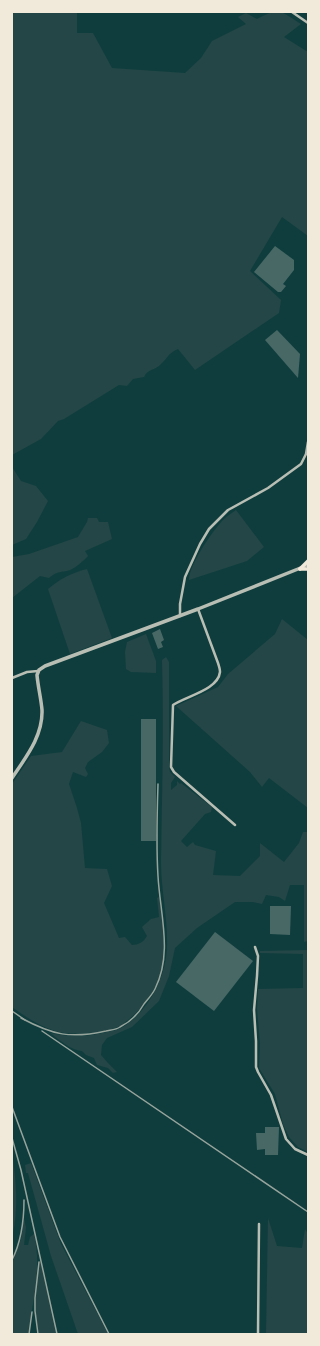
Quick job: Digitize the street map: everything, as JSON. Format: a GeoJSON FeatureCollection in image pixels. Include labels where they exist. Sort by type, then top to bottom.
{"type":"FeatureCollection","features":[{"type":"Feature","properties":{"kind":"main road"},"geometry":{"type":"LineString","coordinates":[[300,569],[308,561]]}},
{"type":"Feature","properties":{"kind":"main road"},"geometry":{"type":"LineString","coordinates":[[300,569],[308,569]]}},
{"type":"Feature","properties":{"kind":"street"},"geometry":{"type":"LineString","coordinates":[[292,12],[308,23]]}},
{"type":"Feature","properties":{"kind":"street"},"geometry":{"type":"LineString","coordinates":[[180,616],[180,604],[185,576],[209,529],[228,510],[268,488],[301,464],[306,454],[308,442]]}},
{"type":"Feature","properties":{"kind":"street"},"geometry":{"type":"LineString","coordinates":[[12,678],[27,672],[38,671],[45,666],[180,616],[308,565]]}},
{"type":"Feature","properties":{"kind":"street"},"geometry":{"type":"LineString","coordinates":[[198,609],[220,672],[217,680],[212,686],[173,705],[171,767],[174,772],[235,825]]}},
{"type":"Feature","properties":{"kind":"street"},"geometry":{"type":"LineString","coordinates":[[12,778],[30,750],[39,732],[42,711],[37,675],[38,671]]}},
{"type":"Feature","properties":{"kind":"street"},"geometry":{"type":"LineString","coordinates":[[255,947],[258,956],[254,1010],[256,1067],[272,1095],[286,1139],[295,1149],[308,1155]]}},
{"type":"Feature","properties":{"kind":"street"},"geometry":{"type":"LineString","coordinates":[[258,1334],[259,1224]]}},
{"type":"Feature","properties":{"kind":"shaded area"},"geometry":{"type":"Polygon","coordinates":[[[12,12],[77,12],[77,33],[93,33],[112,68],[185,73],[201,58],[212,41],[246,24],[238,17],[246,13],[257,19],[271,13],[280,12],[301,24],[284,37],[308,52],[308,236],[282,217],[250,271],[281,300],[279,313],[195,370],[178,349],[174,351],[159,366],[147,372],[144,377],[133,379],[127,386],[119,385],[64,419],[58,421],[41,439],[12,455],[12,12]]]}},
{"type":"Feature","properties":{"kind":"shaded area"},"geometry":{"type":"Polygon","coordinates":[[[12,467],[21,481],[36,486],[48,501],[26,539],[12,545],[12,467]]]}},
{"type":"Feature","properties":{"kind":"shaded area"},"geometry":{"type":"Polygon","coordinates":[[[236,510],[264,547],[247,561],[189,580],[197,557],[208,539],[224,519],[236,510]]]}},
{"type":"Feature","properties":{"kind":"shaded area"},"geometry":{"type":"Polygon","coordinates":[[[88,518],[97,518],[99,522],[108,522],[112,539],[85,551],[88,556],[73,569],[57,573],[49,578],[40,576],[12,598],[12,557],[29,554],[78,537],[88,518]]]}},
{"type":"Feature","properties":{"kind":"shaded area"},"geometry":{"type":"Polygon","coordinates":[[[87,569],[112,638],[70,654],[48,589],[66,577],[87,569]]]}},
{"type":"Feature","properties":{"kind":"shaded area"},"geometry":{"type":"Polygon","coordinates":[[[282,619],[308,640],[308,808],[269,778],[262,787],[250,772],[176,706],[218,687],[228,674],[275,634],[282,619]]]}},
{"type":"Feature","properties":{"kind":"shaded area"},"geometry":{"type":"Polygon","coordinates":[[[146,634],[156,661],[156,673],[131,672],[126,669],[125,652],[127,642],[146,634]]]}},
{"type":"Feature","properties":{"kind":"shaded area"},"geometry":{"type":"Polygon","coordinates":[[[166,657],[169,662],[169,767],[170,772],[175,777],[171,783],[171,790],[177,785],[177,781],[212,807],[211,812],[205,814],[181,841],[187,847],[193,842],[195,845],[216,851],[213,875],[240,876],[260,856],[260,843],[284,862],[299,843],[303,832],[308,832],[308,941],[304,942],[304,885],[290,885],[285,901],[279,897],[266,895],[262,904],[253,902],[235,902],[197,928],[175,948],[169,976],[159,1001],[132,1027],[107,1038],[102,1045],[101,1055],[117,1072],[113,1073],[108,1068],[97,1065],[94,1058],[86,1055],[82,1051],[69,1047],[50,1033],[86,1036],[121,1028],[140,1013],[148,1003],[159,982],[163,970],[166,958],[167,936],[161,862],[163,736],[162,660],[166,657]]]}},
{"type":"Feature","properties":{"kind":"shaded area"},"geometry":{"type":"Polygon","coordinates":[[[81,721],[107,730],[109,743],[102,752],[88,762],[85,768],[88,774],[86,777],[73,772],[69,784],[81,823],[85,868],[107,869],[112,886],[104,903],[119,938],[125,937],[132,945],[141,943],[147,936],[142,927],[151,919],[159,917],[157,898],[159,897],[163,923],[164,949],[162,967],[154,990],[134,1015],[121,1026],[95,1032],[62,1033],[44,1027],[12,1007],[12,784],[31,756],[62,752],[81,721]]]}},
{"type":"Feature","properties":{"kind":"shaded area"},"geometry":{"type":"Polygon","coordinates":[[[308,950],[308,1152],[298,1147],[289,1137],[283,1124],[275,1094],[259,1068],[260,1043],[257,1009],[258,989],[303,988],[303,954],[260,953],[260,951],[308,950]]]}},
{"type":"Feature","properties":{"kind":"shaded area"},"geometry":{"type":"Polygon","coordinates":[[[12,1152],[16,1184],[16,1216],[12,1237],[12,1152]]]}},
{"type":"Feature","properties":{"kind":"shaded area"},"geometry":{"type":"Polygon","coordinates":[[[31,1163],[61,1244],[108,1334],[78,1334],[51,1256],[28,1173],[26,1173],[25,1165],[31,1163]]]}},
{"type":"Feature","properties":{"kind":"shaded area"},"geometry":{"type":"Polygon","coordinates":[[[24,1218],[26,1228],[24,1245],[28,1245],[30,1237],[34,1234],[37,1259],[36,1284],[28,1334],[12,1334],[12,1263],[21,1239],[24,1218]]]}},
{"type":"Feature","properties":{"kind":"shaded area"},"geometry":{"type":"Polygon","coordinates":[[[268,1218],[277,1246],[302,1248],[305,1229],[308,1234],[308,1334],[266,1334],[268,1218]]]}},
{"type":"Feature","properties":{"kind":"shaded area"},"geometry":{"type":"Polygon","coordinates":[[[40,1260],[56,1334],[39,1334],[36,1316],[36,1296],[40,1260]]]}},
{"type":"Feature","properties":{"kind":"building"},"geometry":{"type":"Polygon","coordinates":[[[275,246],[294,260],[294,270],[283,284],[286,286],[281,292],[278,292],[254,272],[275,246]]]}},
{"type":"Feature","properties":{"kind":"building"},"geometry":{"type":"Polygon","coordinates":[[[277,330],[300,354],[298,378],[265,340],[277,330]]]}},
{"type":"Feature","properties":{"kind":"building"},"geometry":{"type":"Polygon","coordinates":[[[160,629],[164,640],[161,642],[163,647],[158,649],[152,633],[160,629]]]}},
{"type":"Feature","properties":{"kind":"building"},"geometry":{"type":"Polygon","coordinates":[[[141,719],[156,719],[156,841],[141,841],[141,719]]]}},
{"type":"Feature","properties":{"kind":"building"},"geometry":{"type":"Polygon","coordinates":[[[270,906],[291,906],[290,935],[270,934],[270,906]]]}},
{"type":"Feature","properties":{"kind":"building"},"geometry":{"type":"Polygon","coordinates":[[[215,932],[253,961],[214,1011],[176,982],[215,932]]]}},
{"type":"Feature","properties":{"kind":"building"},"geometry":{"type":"Polygon","coordinates":[[[265,1127],[279,1127],[278,1155],[265,1155],[265,1149],[257,1150],[256,1133],[265,1133],[265,1127]]]}},
{"type":"Feature","properties":{"kind":"railway"},"geometry":{"type":"LineString","coordinates":[[21,1018],[52,1032],[62,1034],[82,1035],[113,1030],[124,1025],[134,1017],[154,991],[163,962],[164,947],[157,864],[158,784]]}},
{"type":"Feature","properties":{"kind":"railway"},"geometry":{"type":"LineString","coordinates":[[12,1011],[25,1020]]}},
{"type":"Feature","properties":{"kind":"railway"},"geometry":{"type":"LineString","coordinates":[[42,1031],[308,1212]]}},
{"type":"Feature","properties":{"kind":"railway"},"geometry":{"type":"LineString","coordinates":[[12,1107],[60,1237],[109,1334]]}},
{"type":"Feature","properties":{"kind":"railway"},"geometry":{"type":"LineString","coordinates":[[12,1138],[21,1170],[57,1334]]}},
{"type":"Feature","properties":{"kind":"railway"},"geometry":{"type":"LineString","coordinates":[[12,1260],[18,1246],[24,1200]]}},
{"type":"Feature","properties":{"kind":"railway"},"geometry":{"type":"LineString","coordinates":[[38,1334],[35,1298],[39,1262]]}},
{"type":"Feature","properties":{"kind":"railway"},"geometry":{"type":"LineString","coordinates":[[29,1334],[32,1312]]}}]}
